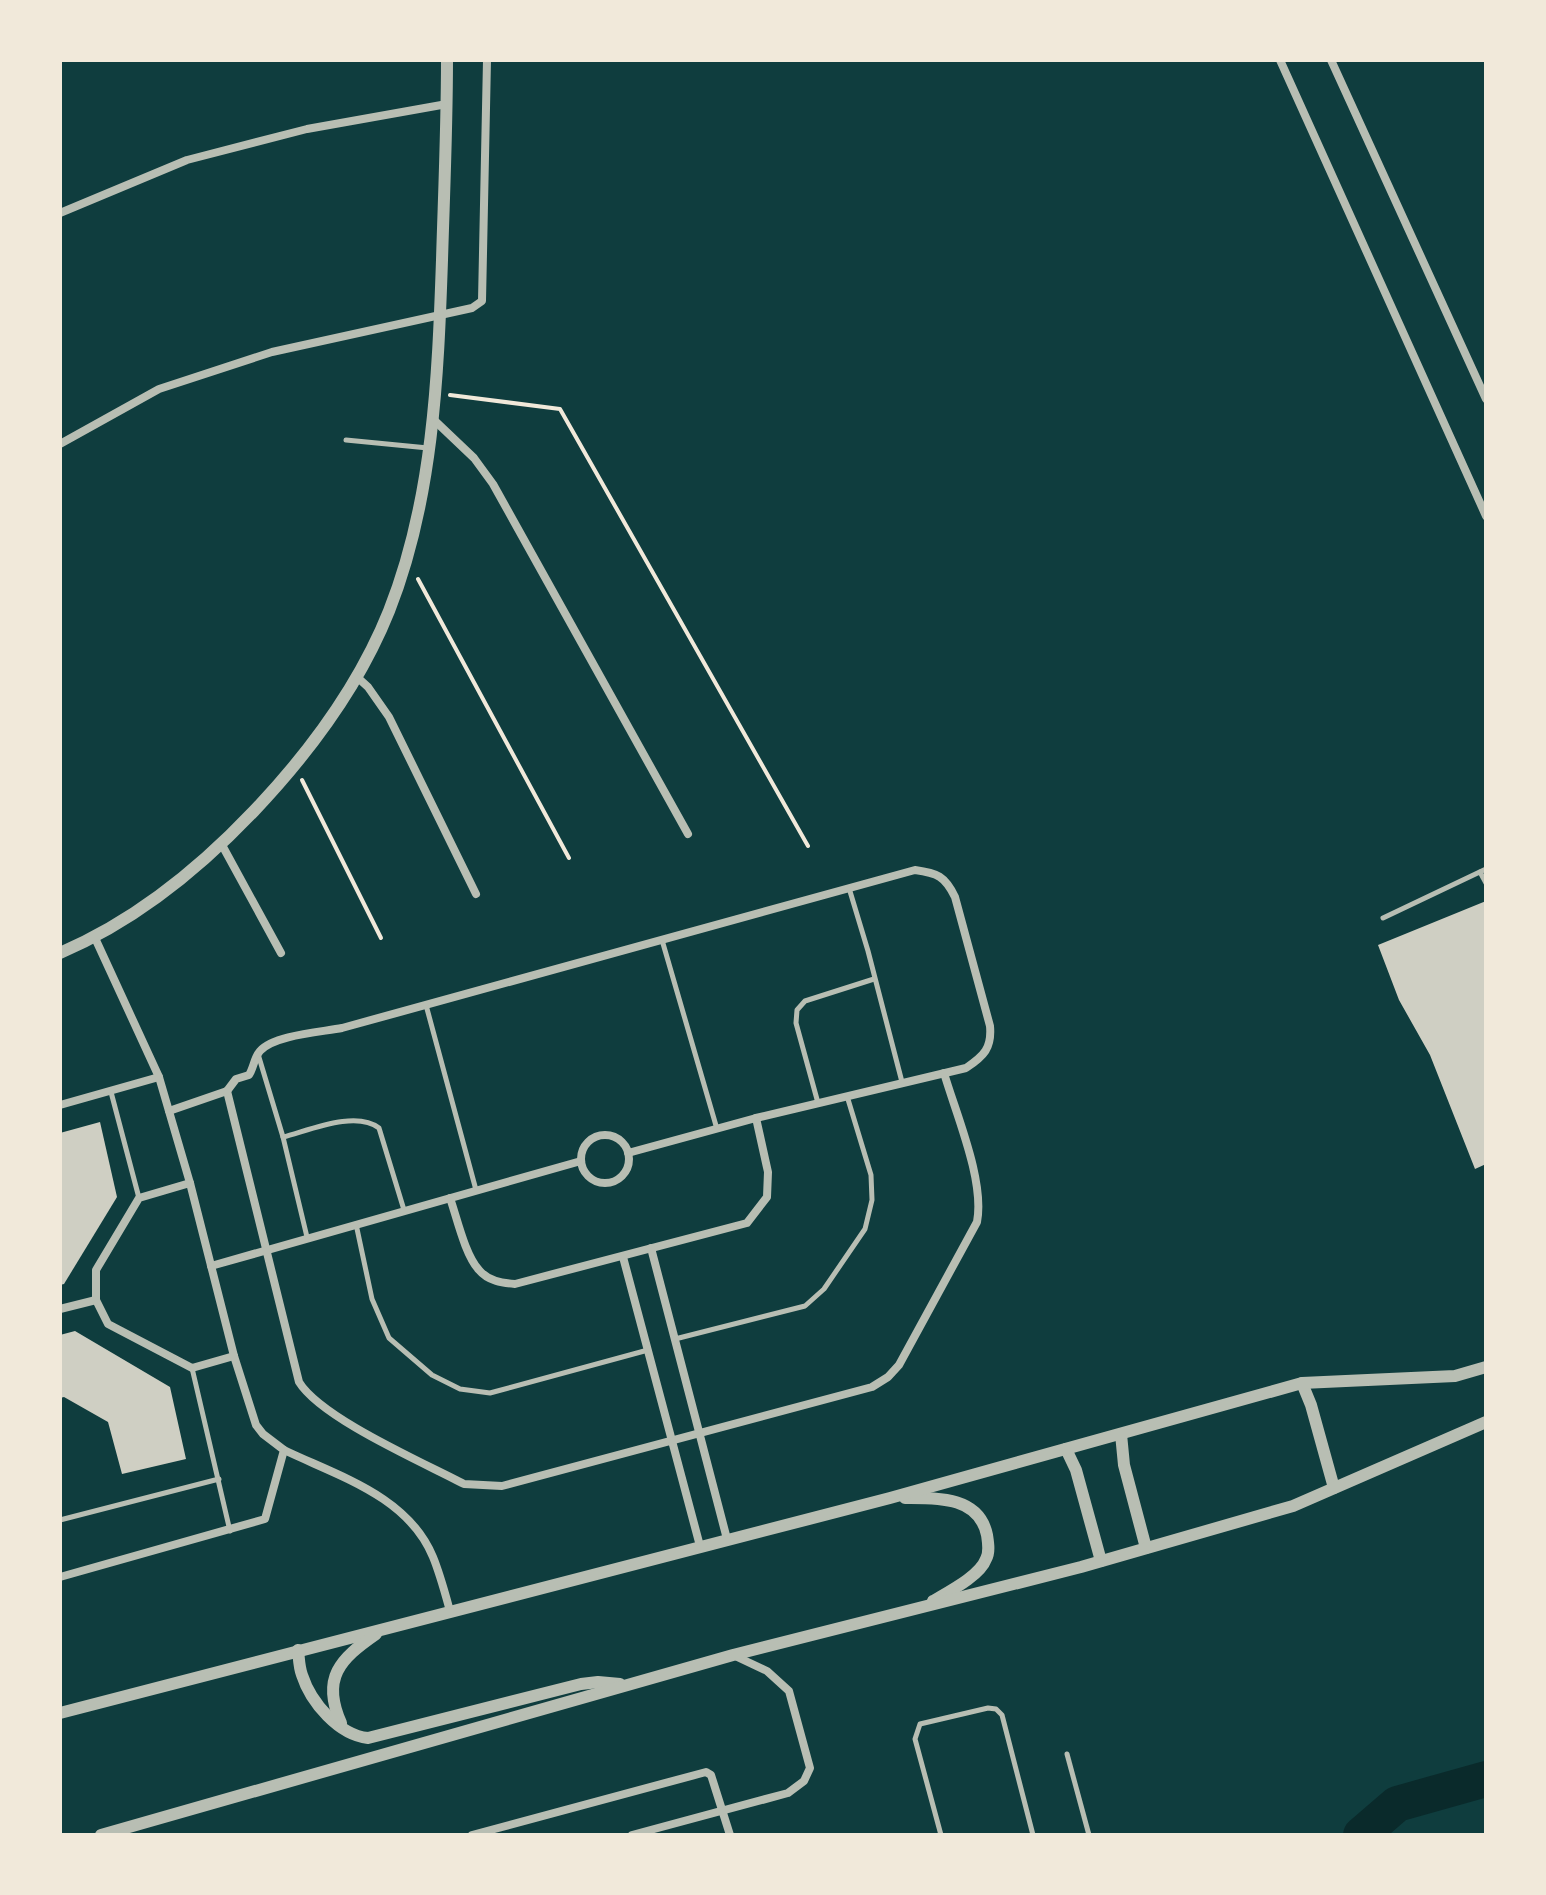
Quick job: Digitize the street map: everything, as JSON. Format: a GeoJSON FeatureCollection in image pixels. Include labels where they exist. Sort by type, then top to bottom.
{"type":"FeatureCollection","features":[{"type":"Feature","properties":{"kind":"street"},"geometry":{"type":"LineString","coordinates":[[60,953],[95,938],[178,881],[222,845],[295,767],[357,677],[389,613],[420,508],[433,419],[440,314],[447,60]]}},
{"type":"Feature","properties":{"kind":"street"},"geometry":{"type":"LineString","coordinates":[[60,444],[159,389],[272,352],[472,308],[482,301],[487,60]]}},
{"type":"Feature","properties":{"kind":"street"},"geometry":{"type":"LineString","coordinates":[[1280,60],[1486,516]]}},
{"type":"Feature","properties":{"kind":"street"},"geometry":{"type":"LineString","coordinates":[[1331,60],[1486,399]]}},
{"type":"Feature","properties":{"kind":"street"},"geometry":{"type":"LineString","coordinates":[[60,213],[187,160],[307,129],[447,104]]}},
{"type":"Feature","properties":{"kind":"street"},"geometry":{"type":"LineString","coordinates":[[433,419],[474,458],[493,484],[688,834]]}},
{"type":"Feature","properties":{"kind":"street"},"geometry":{"type":"LineString","coordinates":[[357,677],[389,717],[476,894]]}},
{"type":"Feature","properties":{"kind":"street"},"geometry":{"type":"LineString","coordinates":[[222,845],[281,953]]}},
{"type":"Feature","properties":{"kind":"street"},"geometry":{"type":"LineString","coordinates":[[169,1111],[227,1091],[236,1079],[249,1075],[258,1053],[267,1045],[284,1039],[342,1028],[915,870],[936,873],[947,880],[955,897],[990,1026],[992,1042],[984,1056],[966,1068],[756,1118],[628,1153]]}},
{"type":"Feature","properties":{"kind":"street"},"geometry":{"type":"LineString","coordinates":[[95,938],[159,1077],[190,1183],[234,1356],[256,1425],[284,1450],[381,1497],[406,1515],[432,1555],[450,1611]]}},
{"type":"Feature","properties":{"kind":"street"},"geometry":{"type":"LineString","coordinates":[[227,1091],[299,1382],[306,1393],[337,1416],[464,1484],[502,1486],[872,1387],[888,1377],[899,1365],[977,1222],[980,1207],[977,1186],[944,1073]]}},
{"type":"Feature","properties":{"kind":"street"},"geometry":{"type":"LineString","coordinates":[[60,1105],[159,1077]]}},
{"type":"Feature","properties":{"kind":"street"},"geometry":{"type":"LineString","coordinates":[[450,1198],[465,1244],[479,1270],[497,1282],[515,1284],[623,1257],[747,1223],[767,1197],[768,1172],[756,1118]]}},
{"type":"Feature","properties":{"kind":"street"},"geometry":{"type":"LineString","coordinates":[[601,1136],[618,1140],[628,1153],[628,1165],[623,1175],[609,1183],[597,1182],[588,1176],[581,1161],[586,1145],[601,1136]]}},
{"type":"Feature","properties":{"kind":"street"},"geometry":{"type":"LineString","coordinates":[[211,1266],[581,1161]]}},
{"type":"Feature","properties":{"kind":"street"},"geometry":{"type":"LineString","coordinates":[[190,1183],[139,1198],[96,1270],[96,1300],[108,1324],[192,1368],[234,1356]]}},
{"type":"Feature","properties":{"kind":"street"},"geometry":{"type":"LineString","coordinates":[[651,1248],[697,1434],[727,1539]]}},
{"type":"Feature","properties":{"kind":"street"},"geometry":{"type":"LineString","coordinates":[[623,1257],[700,1546]]}},
{"type":"Feature","properties":{"kind":"street"},"geometry":{"type":"LineString","coordinates":[[60,1309],[96,1300]]}},
{"type":"Feature","properties":{"kind":"street"},"geometry":{"type":"LineString","coordinates":[[60,1713],[890,1498],[1302,1383],[1455,1376],[1486,1367]]}},
{"type":"Feature","properties":{"kind":"street"},"geometry":{"type":"LineString","coordinates":[[1302,1383],[1334,1488]]}},
{"type":"Feature","properties":{"kind":"street"},"geometry":{"type":"LineString","coordinates":[[101,1835],[733,1655],[1101,1561],[1293,1506],[1486,1422]]}},
{"type":"Feature","properties":{"kind":"street"},"geometry":{"type":"LineString","coordinates":[[1121,1434],[1124,1465],[1146,1548]]}},
{"type":"Feature","properties":{"kind":"street"},"geometry":{"type":"LineString","coordinates":[[1066,1449],[1076,1470],[1101,1561]]}},
{"type":"Feature","properties":{"kind":"street"},"geometry":{"type":"LineString","coordinates":[[60,1577],[265,1519],[284,1450]]}},
{"type":"Feature","properties":{"kind":"street"},"geometry":{"type":"LineString","coordinates":[[890,1498],[933,1498],[970,1506],[986,1529],[989,1544],[986,1561],[966,1581],[922,1608]]}},
{"type":"Feature","properties":{"kind":"street"},"geometry":{"type":"LineString","coordinates":[[342,1726],[332,1697],[339,1665],[350,1652],[385,1628]]}},
{"type":"Feature","properties":{"kind":"street"},"geometry":{"type":"LineString","coordinates":[[298,1650],[302,1675],[323,1712],[355,1737],[368,1738],[581,1684],[627,1685]]}},
{"type":"Feature","properties":{"kind":"street"},"geometry":{"type":"LineString","coordinates":[[632,1835],[788,1793],[804,1781],[810,1768],[789,1691],[767,1671],[733,1655]]}},
{"type":"Feature","properties":{"kind":"street"},"geometry":{"type":"LineString","coordinates":[[472,1835],[706,1772],[711,1775],[730,1835]]}},
{"type":"Feature","properties":{"kind":"lane"},"geometry":{"type":"LineString","coordinates":[[346,440],[429,448]]}},
{"type":"Feature","properties":{"kind":"lane"},"geometry":{"type":"LineString","coordinates":[[1383,918],[1483,870],[1486,883]]}},
{"type":"Feature","properties":{"kind":"lane"},"geometry":{"type":"LineString","coordinates":[[849,888],[902,1083]]}},
{"type":"Feature","properties":{"kind":"lane"},"geometry":{"type":"LineString","coordinates":[[662,940],[717,1129]]}},
{"type":"Feature","properties":{"kind":"lane"},"geometry":{"type":"LineString","coordinates":[[818,1103],[796,1023],[797,1010],[805,1001],[874,979]]}},
{"type":"Feature","properties":{"kind":"lane"},"geometry":{"type":"LineString","coordinates":[[426,1005],[476,1190]]}},
{"type":"Feature","properties":{"kind":"lane"},"geometry":{"type":"LineString","coordinates":[[258,1053],[283,1137],[307,1237]]}},
{"type":"Feature","properties":{"kind":"lane"},"geometry":{"type":"LineString","coordinates":[[111,1092],[139,1198]]}},
{"type":"Feature","properties":{"kind":"lane"},"geometry":{"type":"LineString","coordinates":[[675,1339],[805,1306],[824,1289],[865,1229],[872,1200],[871,1175],[847,1096]]}},
{"type":"Feature","properties":{"kind":"lane"},"geometry":{"type":"LineString","coordinates":[[283,1137],[356,1119],[372,1122],[379,1128],[404,1210]]}},
{"type":"Feature","properties":{"kind":"lane"},"geometry":{"type":"LineString","coordinates":[[356,1224],[372,1299],[389,1338],[432,1375],[460,1389],[490,1393],[649,1350]]}},
{"type":"Feature","properties":{"kind":"lane"},"geometry":{"type":"LineString","coordinates":[[192,1368],[230,1531]]}},
{"type":"Feature","properties":{"kind":"lane"},"geometry":{"type":"LineString","coordinates":[[60,1520],[219,1479]]}},
{"type":"Feature","properties":{"kind":"lane"},"geometry":{"type":"LineString","coordinates":[[941,1835],[915,1739],[917,1730],[920,1724],[988,1708],[996,1709],[1002,1715],[1033,1835]]}},
{"type":"Feature","properties":{"kind":"lane"},"geometry":{"type":"LineString","coordinates":[[1067,1754],[1089,1835]]}},
{"type":"Feature","properties":{"kind":"path"},"geometry":{"type":"LineString","coordinates":[[435,394],[560,409],[808,846]]}},
{"type":"Feature","properties":{"kind":"path"},"geometry":{"type":"LineString","coordinates":[[403,571],[417,578],[569,858]]}},
{"type":"Feature","properties":{"kind":"path"},"geometry":{"type":"LineString","coordinates":[[295,767],[381,938]]}},
{"type":"Feature","properties":{"kind":"building"},"geometry":{"type":"Polygon","coordinates":[[[1486,901],[1486,1164],[1475,1169],[1430,1055],[1399,1000],[1378,945],[1486,901]]]}},
{"type":"Feature","properties":{"kind":"building"},"geometry":{"type":"Polygon","coordinates":[[[100,1122],[117,1197],[64,1284],[60,1285],[60,1133],[100,1122]]]}},
{"type":"Feature","properties":{"kind":"building"},"geometry":{"type":"Polygon","coordinates":[[[75,1331],[170,1387],[186,1459],[122,1474],[108,1422],[64,1397],[60,1398],[60,1335],[75,1331]]]}},
{"type":"Feature","properties":{"kind":"waterway"},"geometry":{"type":"LineString","coordinates":[[1361,1835],[1397,1804],[1486,1779]]}}]}
